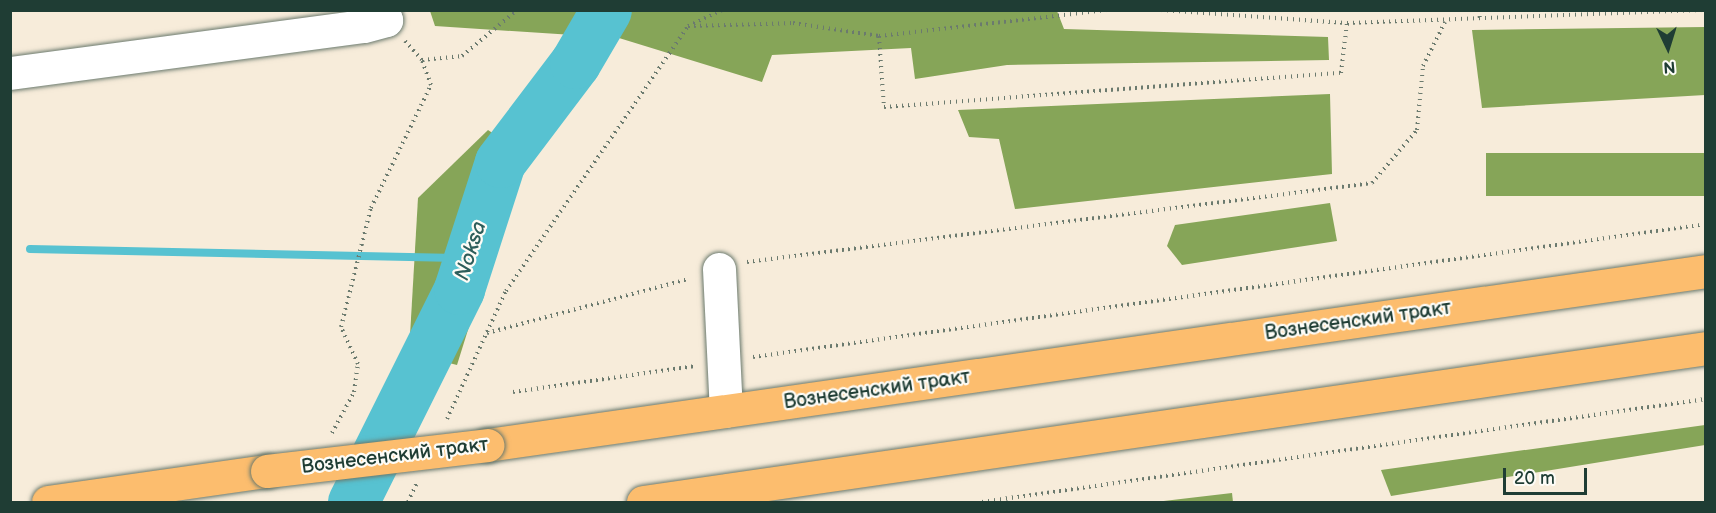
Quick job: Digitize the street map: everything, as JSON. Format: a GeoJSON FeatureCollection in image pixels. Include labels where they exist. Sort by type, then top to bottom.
{"type":"FeatureCollection","features":[{"type":"Feature","properties":{"kind":"main road","name":"Вознесенский тракт"},"geometry":{"type":"LineString","coordinates":[[48,502],[267,471],[487,445],[1706,271]]}},
{"type":"Feature","properties":{"kind":"main road"},"geometry":{"type":"LineString","coordinates":[[643,502],[1706,348]]}},
{"type":"Feature","properties":{"kind":"lane"},"geometry":{"type":"LineString","coordinates":[[10,73],[384,15]]}},
{"type":"Feature","properties":{"kind":"lane"},"geometry":{"type":"LineString","coordinates":[[719,269],[726,411]]}},
{"type":"Feature","properties":{"kind":"path"},"geometry":{"type":"LineString","coordinates":[[422,60],[462,56],[517,10]]}},
{"type":"Feature","properties":{"kind":"path"},"geometry":{"type":"LineString","coordinates":[[442,428],[506,291],[688,26],[723,10]]}},
{"type":"Feature","properties":{"kind":"path"},"geometry":{"type":"LineString","coordinates":[[688,26],[793,22],[879,36],[1107,10]]}},
{"type":"Feature","properties":{"kind":"path"},"geometry":{"type":"LineString","coordinates":[[1161,10],[1347,23],[1445,22],[1703,10]]}},
{"type":"Feature","properties":{"kind":"path"},"geometry":{"type":"LineString","coordinates":[[1479,10],[1480,19]]}},
{"type":"Feature","properties":{"kind":"path"},"geometry":{"type":"LineString","coordinates":[[327,442],[354,392],[358,364],[341,327],[371,208],[431,86],[422,60],[384,15]]}},
{"type":"Feature","properties":{"kind":"path"},"geometry":{"type":"LineString","coordinates":[[487,333],[719,269],[1229,197],[1372,183],[1417,130],[1423,66],[1445,22]]}},
{"type":"Feature","properties":{"kind":"path"},"geometry":{"type":"LineString","coordinates":[[879,36],[884,107],[1341,73],[1347,23]]}},
{"type":"Feature","properties":{"kind":"path"},"geometry":{"type":"LineString","coordinates":[[513,392],[1706,225]]}},
{"type":"Feature","properties":{"kind":"path"},"geometry":{"type":"LineString","coordinates":[[982,502],[1706,399]]}},
{"type":"Feature","properties":{"kind":"path"},"geometry":{"type":"LineString","coordinates":[[408,502],[423,471]]}},
{"type":"Feature","properties":{"kind":"green space"},"geometry":{"type":"Polygon","coordinates":[[[430,11],[1057,11],[1064,29],[1328,37],[1329,60],[1007,65],[915,79],[911,48],[772,55],[762,82],[619,38],[435,26],[430,11]]]}},
{"type":"Feature","properties":{"kind":"green space"},"geometry":{"type":"Polygon","coordinates":[[[1705,27],[1705,95],[1482,108],[1472,30],[1705,27]]]}},
{"type":"Feature","properties":{"kind":"green space"},"geometry":{"type":"Polygon","coordinates":[[[1330,94],[1332,174],[1015,209],[999,139],[969,137],[958,110],[1330,94]]]}},
{"type":"Feature","properties":{"kind":"green space"},"geometry":{"type":"Polygon","coordinates":[[[488,130],[517,149],[503,218],[457,365],[409,353],[418,198],[488,130]]]}},
{"type":"Feature","properties":{"kind":"green space"},"geometry":{"type":"Polygon","coordinates":[[[1486,153],[1705,153],[1705,196],[1486,196],[1486,153]]]}},
{"type":"Feature","properties":{"kind":"green space"},"geometry":{"type":"Polygon","coordinates":[[[1330,203],[1337,241],[1182,265],[1167,246],[1175,225],[1330,203]]]}},
{"type":"Feature","properties":{"kind":"green space"},"geometry":{"type":"Polygon","coordinates":[[[1705,425],[1705,445],[1391,496],[1381,470],[1705,425]]]}},
{"type":"Feature","properties":{"kind":"green space"},"geometry":{"type":"Polygon","coordinates":[[[1232,493],[1233,502],[1155,502],[1232,493]]]}},
{"type":"Feature","properties":{"kind":"waterway","name":"Noksa"},"geometry":{"type":"LineString","coordinates":[[353,502],[459,289],[500,162],[575,63],[606,10]]}},
{"type":"Feature","properties":{"kind":"waterway"},"geometry":{"type":"LineString","coordinates":[[30,249],[469,258]]}}]}
